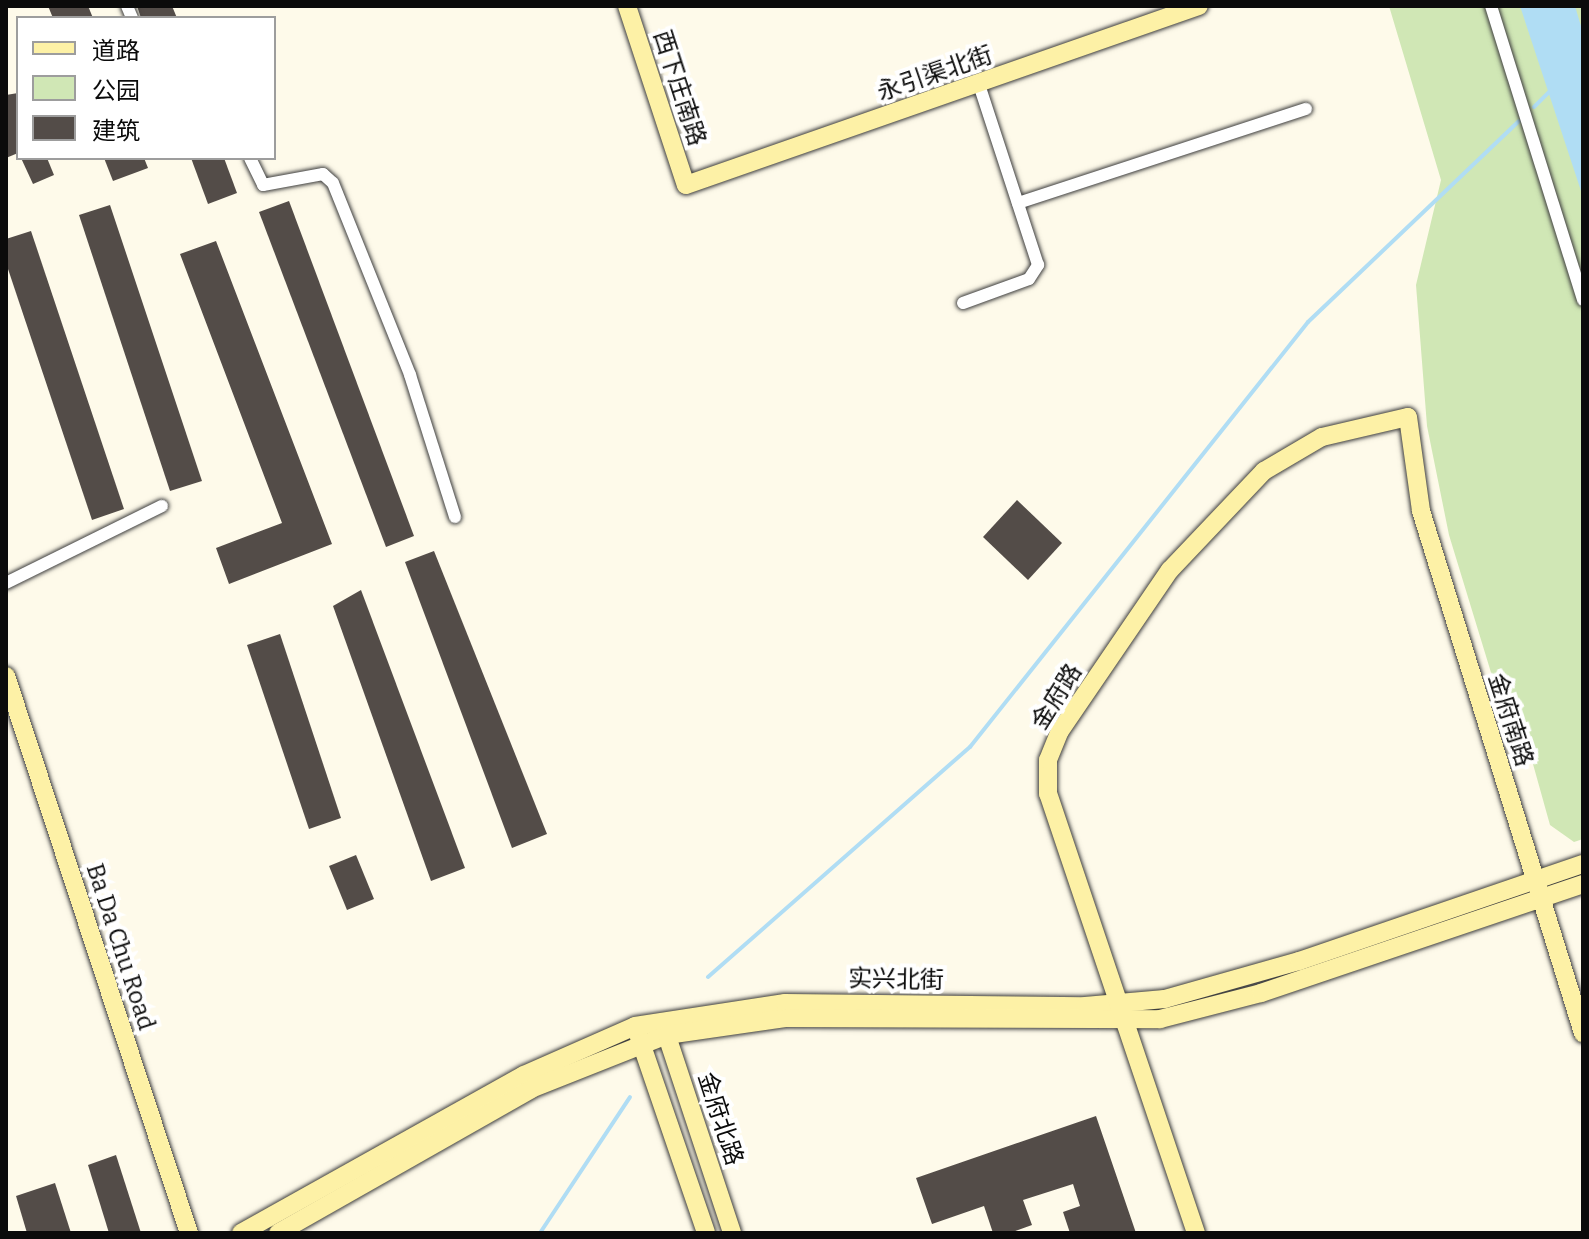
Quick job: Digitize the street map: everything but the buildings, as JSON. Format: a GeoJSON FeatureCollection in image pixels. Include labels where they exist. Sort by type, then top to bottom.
{"type":"FeatureCollection","features":[{"type":"Feature","properties":{"kind":"street","name":"西下庄南路"},"geometry":{"type":"LineString","coordinates":[[627,6],[686,185]]}},
{"type":"Feature","properties":{"kind":"street","name":"永引渠北街"},"geometry":{"type":"LineString","coordinates":[[686,185],[1199,6]]}},
{"type":"Feature","properties":{"kind":"street"},"geometry":{"type":"LineString","coordinates":[[1491,6],[1583,300]]}},
{"type":"Feature","properties":{"kind":"street"},"geometry":{"type":"LineString","coordinates":[[963,303],[1035,273],[1036,253],[979,85]]}},
{"type":"Feature","properties":{"kind":"street"},"geometry":{"type":"LineString","coordinates":[[1018,203],[1306,109]]}},
{"type":"Feature","properties":{"kind":"street"},"geometry":{"type":"LineString","coordinates":[[251,160],[263,185],[323,174],[333,183],[410,375],[455,517]]}},
{"type":"Feature","properties":{"kind":"street","name":"金府南路"},"geometry":{"type":"LineString","coordinates":[[1408,417],[1421,511],[1583,1033]]}},
{"type":"Feature","properties":{"kind":"street","name":"金府路"},"geometry":{"type":"LineString","coordinates":[[1196,1233],[1125,1012],[1048,794],[1048,760],[1060,731],[1170,570],[1264,471],[1322,437],[1408,417]]}},
{"type":"Feature","properties":{"kind":"street"},"geometry":{"type":"LineString","coordinates":[[6,583],[162,506]]}},
{"type":"Feature","properties":{"kind":"street","name":"Ba Da Chu Road"},"geometry":{"type":"LineString","coordinates":[[6,676],[189,1233]]}},
{"type":"Feature","properties":{"kind":"street","name":"实兴北街"},"geometry":{"type":"LineString","coordinates":[[1125,1012],[1223,985],[1583,864]]}},
{"type":"Feature","properties":{"kind":"street","name":"实兴北街"},"geometry":{"type":"LineString","coordinates":[[241,1233],[524,1075],[664,1028],[787,1018],[1203,1010],[1583,884]]}},
{"type":"Feature","properties":{"kind":"street","name":"金府北路"},"geometry":{"type":"LineString","coordinates":[[664,1028],[732,1233]]}},
{"type":"Feature","properties":{"kind":"street","name":"实兴北街"},"geometry":{"type":"LineString","coordinates":[[278,1233],[531,1089],[638,1035]]}},
{"type":"Feature","properties":{"kind":"street","name":"金府北路"},"geometry":{"type":"LineString","coordinates":[[638,1035],[706,1233]]}},
{"type":"Feature","properties":{"kind":"green space"},"geometry":{"type":"Polygon","coordinates":[[[1389,6],[1583,6],[1583,839],[1574,842],[1550,825],[1526,739],[1500,702],[1449,535],[1427,426],[1416,285],[1441,180],[1389,6]]]}},
{"type":"Feature","properties":{"kind":"water"},"geometry":{"type":"Polygon","coordinates":[[[1520,6],[1575,6],[1583,33],[1583,197],[1520,6]]]}},
{"type":"Feature","properties":{"kind":"waterway"},"geometry":{"type":"LineString","coordinates":[[1534,107],[1552,89]]}},
{"type":"Feature","properties":{"kind":"waterway"},"geometry":{"type":"LineString","coordinates":[[708,977],[970,747],[1308,322],[1519,121]]}},
{"type":"Feature","properties":{"kind":"waterway"},"geometry":{"type":"LineString","coordinates":[[540,1233],[630,1097]]}}]}
